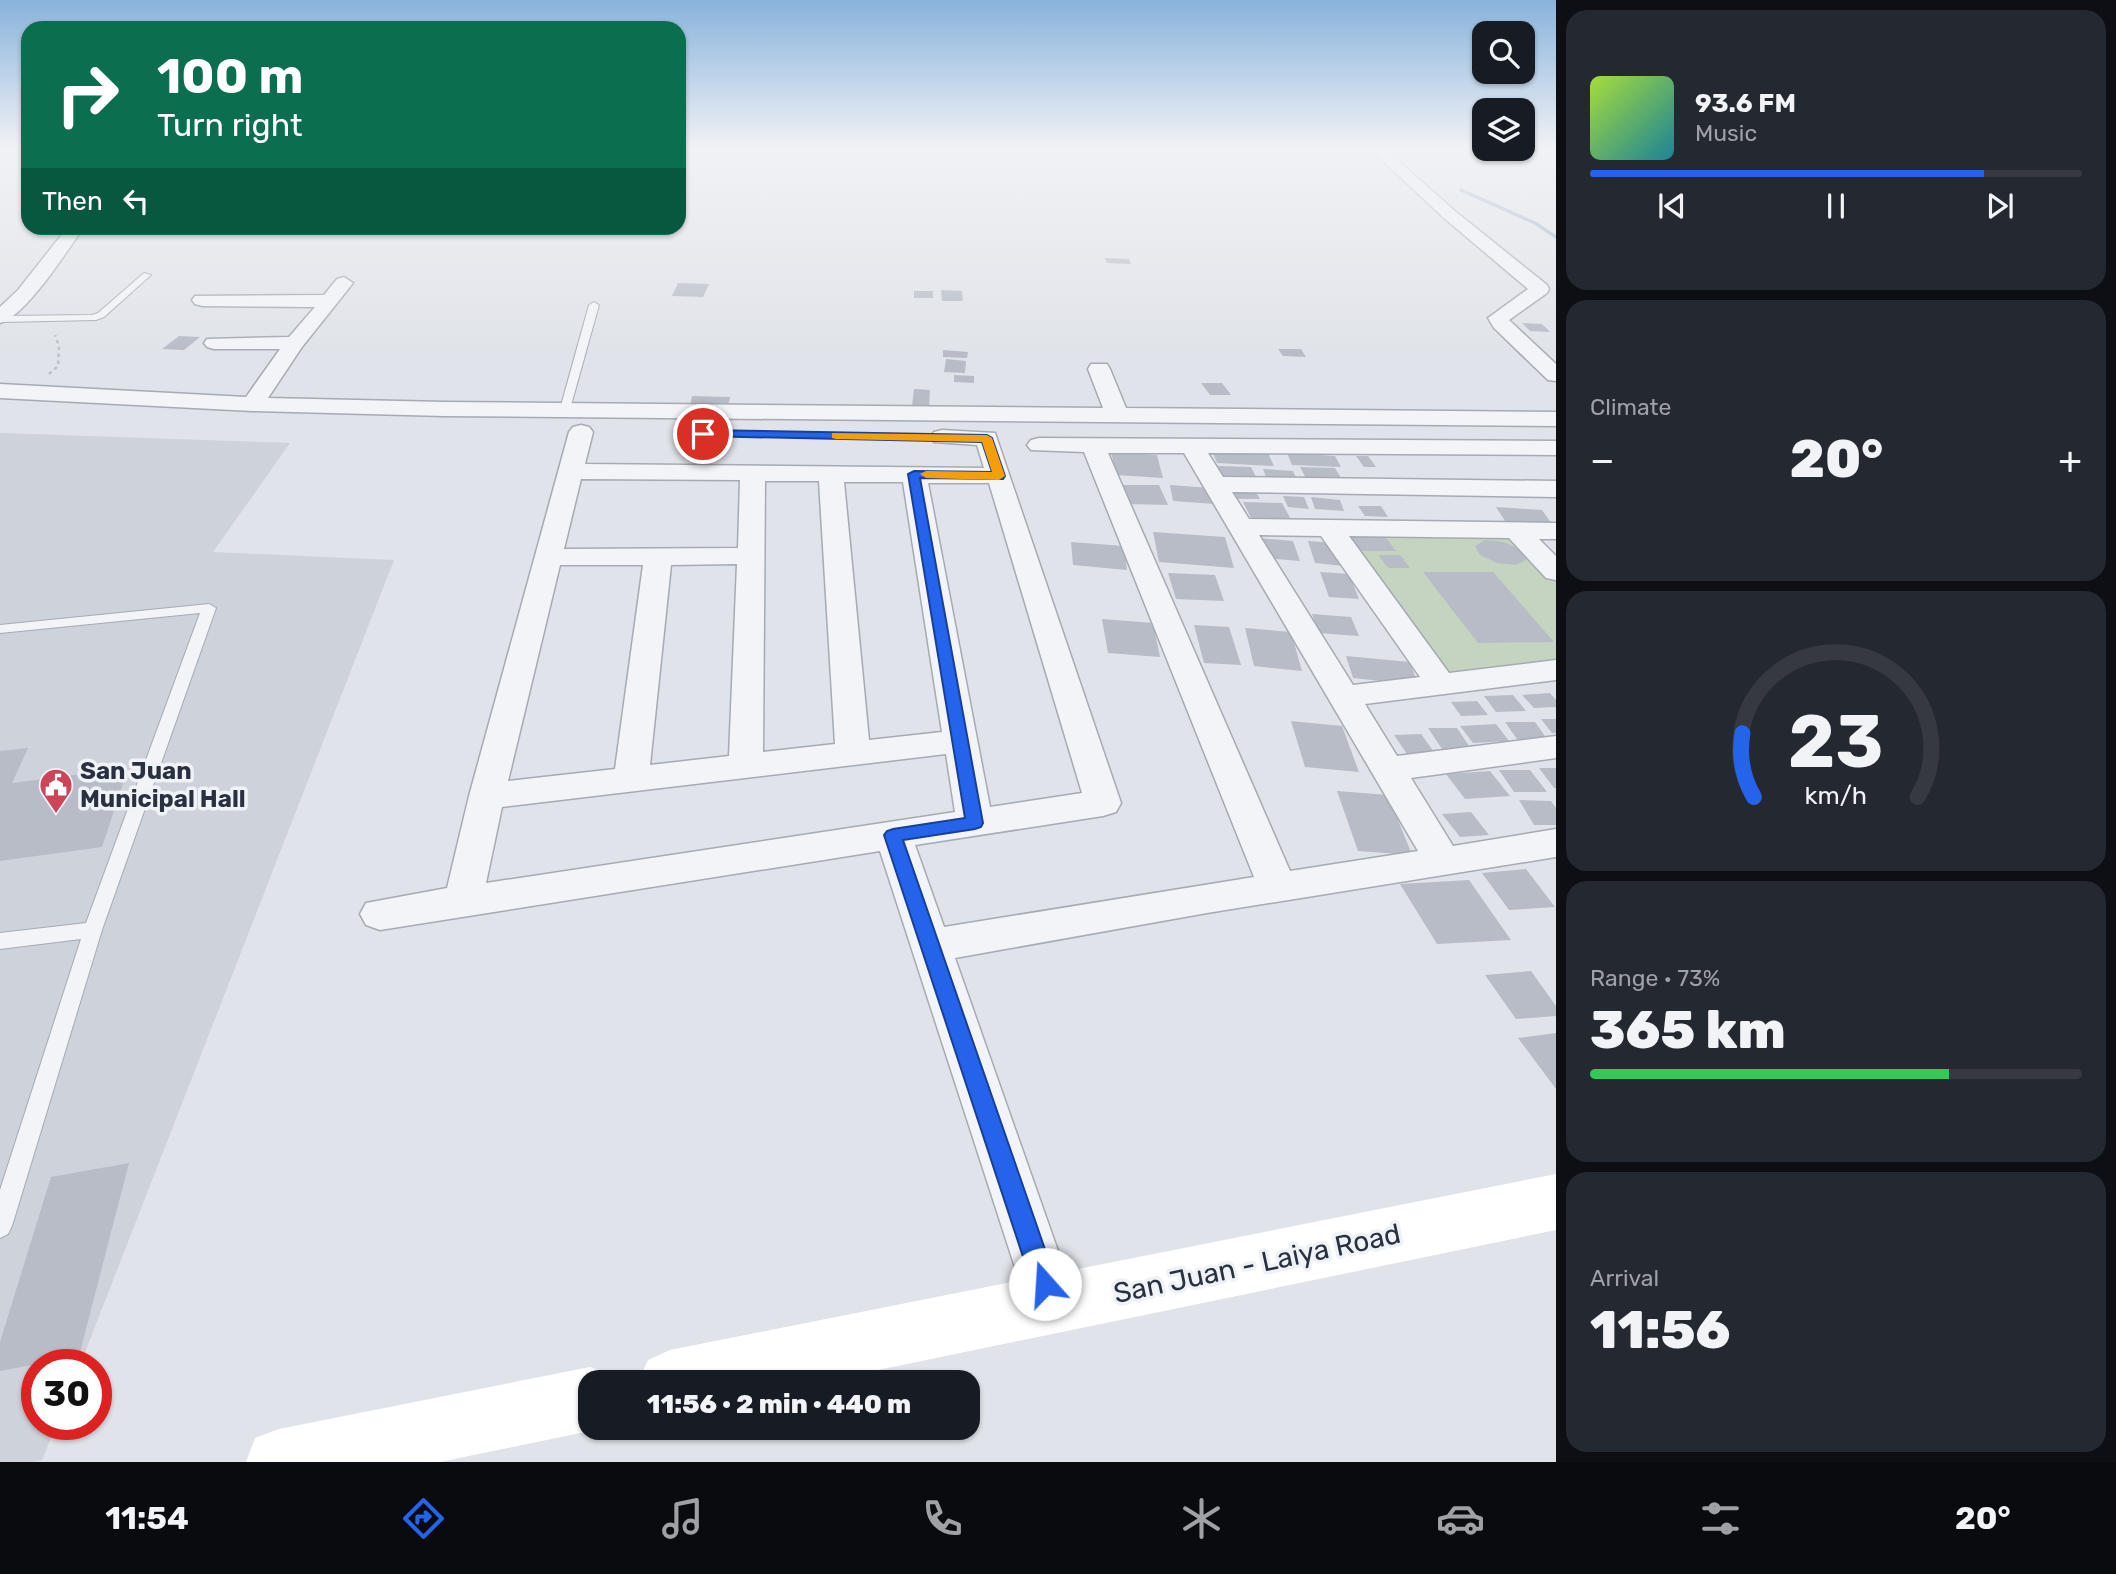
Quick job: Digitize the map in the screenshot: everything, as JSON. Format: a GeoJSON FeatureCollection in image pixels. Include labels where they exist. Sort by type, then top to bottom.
{"type":"FeatureCollection","features":[{"type":"Feature","properties":{"kind":"main road","name":"San Juan - Laiya Road"},"geometry":{"type":"LineString","coordinates":[[730,1370],[1556,1202]]}},
{"type":"Feature","properties":{"kind":"main road"},"geometry":{"type":"LineString","coordinates":[[279,1462],[578,1401]]}},
{"type":"Feature","properties":{"kind":"street"},"geometry":{"type":"LineString","coordinates":[[1453,217],[1540,289],[1498,318],[1501,324],[1556,375]]}},
{"type":"Feature","properties":{"kind":"street"},"geometry":{"type":"LineString","coordinates":[[0,318],[26,294],[70,235]]}},
{"type":"Feature","properties":{"kind":"street"},"geometry":{"type":"LineString","coordinates":[[252,404],[295,343],[344,284]]}},
{"type":"Feature","properties":{"kind":"street"},"geometry":{"type":"LineString","coordinates":[[202,300],[328,301]]}},
{"type":"Feature","properties":{"kind":"street"},"geometry":{"type":"LineString","coordinates":[[214,342],[295,343]]}},
{"type":"Feature","properties":{"kind":"street"},"geometry":{"type":"LineString","coordinates":[[1099,369],[1118,417]]}},
{"type":"Feature","properties":{"kind":"street"},"geometry":{"type":"LineString","coordinates":[[0,391],[573,421],[752,434],[754,416]]}},
{"type":"Feature","properties":{"kind":"street"},"geometry":{"type":"LineString","coordinates":[[548,431],[573,421],[1118,417],[1556,419]]}},
{"type":"Feature","properties":{"kind":"street"},"geometry":{"type":"LineString","coordinates":[[463,901],[487,796],[571,471],[573,421]]}},
{"type":"Feature","properties":{"kind":"street"},"geometry":{"type":"LineString","coordinates":[[380,914],[1103,803],[987,438],[918,437]]}},
{"type":"Feature","properties":{"kind":"street"},"geometry":{"type":"LineString","coordinates":[[989,443],[1556,448]]}},
{"type":"Feature","properties":{"kind":"street"},"geometry":{"type":"LineString","coordinates":[[1093,446],[1278,888]]}},
{"type":"Feature","properties":{"kind":"street"},"geometry":{"type":"LineString","coordinates":[[1192,446],[1443,861]]}},
{"type":"Feature","properties":{"kind":"street"},"geometry":{"type":"LineString","coordinates":[[1516,448],[1556,487]]}},
{"type":"Feature","properties":{"kind":"street"},"geometry":{"type":"LineString","coordinates":[[571,471],[999,476]]}},
{"type":"Feature","properties":{"kind":"street"},"geometry":{"type":"LineString","coordinates":[[746,765],[753,473]]}},
{"type":"Feature","properties":{"kind":"street"},"geometry":{"type":"LineString","coordinates":[[831,473],[853,753]]}},
{"type":"Feature","properties":{"kind":"street"},"geometry":{"type":"LineString","coordinates":[[914,474],[975,823]]}},
{"type":"Feature","properties":{"kind":"street"},"geometry":{"type":"LineString","coordinates":[[1215,484],[1556,487]]}},
{"type":"Feature","properties":{"kind":"street"},"geometry":{"type":"LineString","coordinates":[[1242,527],[1556,531]]}},
{"type":"Feature","properties":{"kind":"street"},"geometry":{"type":"LineString","coordinates":[[1329,528],[1441,684]]}},
{"type":"Feature","properties":{"kind":"street"},"geometry":{"type":"LineString","coordinates":[[1516,530],[1556,572]]}},
{"type":"Feature","properties":{"kind":"street"},"geometry":{"type":"LineString","coordinates":[[631,779],[658,556]]}},
{"type":"Feature","properties":{"kind":"street"},"geometry":{"type":"LineString","coordinates":[[549,557],[751,556]]}},
{"type":"Feature","properties":{"kind":"street"},"geometry":{"type":"LineString","coordinates":[[1344,695],[1556,670]]}},
{"type":"Feature","properties":{"kind":"street"},"geometry":{"type":"LineString","coordinates":[[487,796],[960,741]]}},
{"type":"Feature","properties":{"kind":"street"},"geometry":{"type":"LineString","coordinates":[[1389,769],[1556,747]]}},
{"type":"Feature","properties":{"kind":"street"},"geometry":{"type":"LineString","coordinates":[[893,835],[1052,1305]]}},
{"type":"Feature","properties":{"kind":"street"},"geometry":{"type":"LineString","coordinates":[[931,946],[1556,843]]}},
{"type":"Feature","properties":{"kind":"lane"},"geometry":{"type":"LineString","coordinates":[[0,318],[93,318],[101,315],[147,275]]}},
{"type":"Feature","properties":{"kind":"lane"},"geometry":{"type":"LineString","coordinates":[[573,421],[594,305]]}},
{"type":"Feature","properties":{"kind":"lane"},"geometry":{"type":"LineString","coordinates":[[0,629],[209,608],[93,930],[0,1226]]}},
{"type":"Feature","properties":{"kind":"lane"},"geometry":{"type":"LineString","coordinates":[[0,941],[93,930]]}},
{"type":"Feature","properties":{"kind":"path"},"geometry":{"type":"LineString","coordinates":[[23,392],[39,383],[58,366],[59,346],[56,335],[46,331]]}},
{"type":"Feature","properties":{"kind":"shaded area"},"geometry":{"type":"Polygon","coordinates":[[[0,433],[290,443],[213,552],[394,560],[86,1349],[21,1349],[21,1440],[50,1440],[42,1460],[0,1462],[0,433]]]}},
{"type":"Feature","properties":{"kind":"green space"},"geometry":{"type":"Polygon","coordinates":[[[1340,533],[1511,534],[1556,581],[1556,663],[1449,674],[1340,533]]]}},
{"type":"Feature","properties":{"kind":"building"},"geometry":{"type":"Polygon","coordinates":[[[1105,258],[1129,259],[1131,264],[1107,263],[1105,258]]]}},
{"type":"Feature","properties":{"kind":"building"},"geometry":{"type":"Polygon","coordinates":[[[678,283],[709,284],[703,297],[672,296],[678,283]]]}},
{"type":"Feature","properties":{"kind":"building"},"geometry":{"type":"Polygon","coordinates":[[[941,290],[962,291],[963,301],[942,301],[941,290]]]}},
{"type":"Feature","properties":{"kind":"building"},"geometry":{"type":"Polygon","coordinates":[[[914,291],[933,291],[933,298],[914,298],[914,291]]]}},
{"type":"Feature","properties":{"kind":"building"},"geometry":{"type":"Polygon","coordinates":[[[1522,323],[1542,324],[1550,332],[1530,331],[1522,323]]]}},
{"type":"Feature","properties":{"kind":"building"},"geometry":{"type":"Polygon","coordinates":[[[179,336],[200,337],[184,350],[162,349],[179,336]]]}},
{"type":"Feature","properties":{"kind":"building"},"geometry":{"type":"Polygon","coordinates":[[[1278,349],[1301,349],[1306,357],[1283,356],[1278,349]]]}},
{"type":"Feature","properties":{"kind":"building"},"geometry":{"type":"Polygon","coordinates":[[[943,350],[968,352],[967,358],[943,357],[943,350]]]}},
{"type":"Feature","properties":{"kind":"building"},"geometry":{"type":"Polygon","coordinates":[[[946,359],[966,361],[965,373],[944,372],[946,359]]]}},
{"type":"Feature","properties":{"kind":"building"},"geometry":{"type":"Polygon","coordinates":[[[954,375],[974,376],[974,383],[954,382],[954,375]]]}},
{"type":"Feature","properties":{"kind":"building"},"geometry":{"type":"Polygon","coordinates":[[[1201,383],[1222,383],[1231,395],[1210,395],[1201,383]]]}},
{"type":"Feature","properties":{"kind":"building"},"geometry":{"type":"Polygon","coordinates":[[[914,389],[930,390],[929,407],[912,406],[914,389]]]}},
{"type":"Feature","properties":{"kind":"building"},"geometry":{"type":"Polygon","coordinates":[[[692,396],[730,397],[728,407],[690,406],[692,396]]]}},
{"type":"Feature","properties":{"kind":"building"},"geometry":{"type":"Polygon","coordinates":[[[1212,450],[1268,453],[1274,466],[1217,463],[1212,450]]]}},
{"type":"Feature","properties":{"kind":"building"},"geometry":{"type":"Polygon","coordinates":[[[1111,452],[1157,455],[1163,478],[1116,475],[1111,452]]]}},
{"type":"Feature","properties":{"kind":"building"},"geometry":{"type":"Polygon","coordinates":[[[1287,453],[1335,456],[1341,467],[1292,465],[1287,453]]]}},
{"type":"Feature","properties":{"kind":"building"},"geometry":{"type":"Polygon","coordinates":[[[1356,456],[1368,456],[1376,467],[1364,467],[1356,456]]]}},
{"type":"Feature","properties":{"kind":"building"},"geometry":{"type":"Polygon","coordinates":[[[1218,466],[1251,467],[1259,483],[1224,482],[1218,466]]]}},
{"type":"Feature","properties":{"kind":"building"},"geometry":{"type":"Polygon","coordinates":[[[1300,467],[1335,468],[1344,483],[1308,482],[1300,467]]]}},
{"type":"Feature","properties":{"kind":"building"},"geometry":{"type":"Polygon","coordinates":[[[1263,469],[1293,471],[1299,484],[1268,482],[1263,469]]]}},
{"type":"Feature","properties":{"kind":"building"},"geometry":{"type":"Polygon","coordinates":[[[1119,485],[1159,485],[1168,505],[1128,504],[1119,485]]]}},
{"type":"Feature","properties":{"kind":"building"},"geometry":{"type":"Polygon","coordinates":[[[1170,485],[1211,488],[1215,504],[1173,501],[1170,485]]]}},
{"type":"Feature","properties":{"kind":"building"},"geometry":{"type":"Polygon","coordinates":[[[1232,489],[1254,489],[1260,499],[1238,499],[1232,489]]]}},
{"type":"Feature","properties":{"kind":"building"},"geometry":{"type":"Polygon","coordinates":[[[1283,496],[1304,497],[1309,509],[1288,507],[1283,496]]]}},
{"type":"Feature","properties":{"kind":"building"},"geometry":{"type":"Polygon","coordinates":[[[1311,497],[1340,500],[1344,511],[1315,509],[1311,497]]]}},
{"type":"Feature","properties":{"kind":"building"},"geometry":{"type":"Polygon","coordinates":[[[1243,502],[1282,503],[1294,525],[1254,524],[1243,502]]]}},
{"type":"Feature","properties":{"kind":"building"},"geometry":{"type":"Polygon","coordinates":[[[1358,506],[1381,506],[1388,517],[1365,516],[1358,506]]]}},
{"type":"Feature","properties":{"kind":"building"},"geometry":{"type":"Polygon","coordinates":[[[1496,507],[1542,510],[1554,527],[1507,524],[1496,507]]]}},
{"type":"Feature","properties":{"kind":"building"},"geometry":{"type":"Polygon","coordinates":[[[1153,532],[1225,537],[1234,568],[1159,562],[1153,532]]]}},
{"type":"Feature","properties":{"kind":"building"},"geometry":{"type":"Polygon","coordinates":[[[1346,534],[1383,534],[1396,551],[1359,551],[1346,534]]]}},
{"type":"Feature","properties":{"kind":"building"},"geometry":{"type":"Polygon","coordinates":[[[1259,538],[1293,541],[1300,561],[1265,558],[1259,538]]]}},
{"type":"Feature","properties":{"kind":"building"},"geometry":{"type":"Polygon","coordinates":[[[1485,540],[1504,542],[1521,550],[1526,560],[1516,565],[1497,563],[1480,555],[1475,546],[1485,540]]]}},
{"type":"Feature","properties":{"kind":"building"},"geometry":{"type":"Polygon","coordinates":[[[1308,541],[1336,543],[1343,566],[1315,563],[1308,541]]]}},
{"type":"Feature","properties":{"kind":"building"},"geometry":{"type":"Polygon","coordinates":[[[1071,542],[1124,546],[1127,570],[1073,565],[1071,542]]]}},
{"type":"Feature","properties":{"kind":"building"},"geometry":{"type":"Polygon","coordinates":[[[1378,555],[1400,555],[1410,568],[1388,568],[1378,555]]]}},
{"type":"Feature","properties":{"kind":"building"},"geometry":{"type":"Polygon","coordinates":[[[1320,572],[1349,574],[1359,599],[1329,597],[1320,572]]]}},
{"type":"Feature","properties":{"kind":"building"},"geometry":{"type":"Polygon","coordinates":[[[1423,572],[1493,572],[1554,642],[1478,643],[1423,572]]]}},
{"type":"Feature","properties":{"kind":"building"},"geometry":{"type":"Polygon","coordinates":[[[1168,573],[1215,575],[1224,601],[1176,599],[1168,573]]]}},
{"type":"Feature","properties":{"kind":"building"},"geometry":{"type":"Polygon","coordinates":[[[1312,614],[1351,617],[1359,636],[1318,633],[1312,614]]]}},
{"type":"Feature","properties":{"kind":"building"},"geometry":{"type":"Polygon","coordinates":[[[1102,619],[1153,623],[1160,657],[1108,653],[1102,619]]]}},
{"type":"Feature","properties":{"kind":"building"},"geometry":{"type":"Polygon","coordinates":[[[1194,625],[1229,627],[1241,665],[1204,663],[1194,625]]]}},
{"type":"Feature","properties":{"kind":"building"},"geometry":{"type":"Polygon","coordinates":[[[1245,628],[1291,632],[1302,671],[1254,666],[1245,628]]]}},
{"type":"Feature","properties":{"kind":"building"},"geometry":{"type":"Polygon","coordinates":[[[1346,656],[1410,662],[1418,685],[1353,678],[1346,656]]]}},
{"type":"Feature","properties":{"kind":"building"},"geometry":{"type":"Polygon","coordinates":[[[1550,693],[1556,700],[1556,707],[1534,708],[1522,695],[1550,693]]]}},
{"type":"Feature","properties":{"kind":"building"},"geometry":{"type":"Polygon","coordinates":[[[1513,695],[1526,711],[1496,712],[1484,696],[1513,695]]]}},
{"type":"Feature","properties":{"kind":"building"},"geometry":{"type":"Polygon","coordinates":[[[1477,701],[1488,715],[1461,716],[1451,702],[1477,701]]]}},
{"type":"Feature","properties":{"kind":"building"},"geometry":{"type":"Polygon","coordinates":[[[1541,719],[1556,719],[1556,733],[1552,733],[1541,719]]]}},
{"type":"Feature","properties":{"kind":"building"},"geometry":{"type":"Polygon","coordinates":[[[1291,721],[1342,726],[1359,772],[1305,767],[1291,721]]]}},
{"type":"Feature","properties":{"kind":"building"},"geometry":{"type":"Polygon","coordinates":[[[1505,722],[1535,722],[1547,739],[1517,739],[1505,722]]]}},
{"type":"Feature","properties":{"kind":"building"},"geometry":{"type":"Polygon","coordinates":[[[1496,724],[1509,741],[1473,743],[1460,726],[1496,724]]]}},
{"type":"Feature","properties":{"kind":"building"},"geometry":{"type":"Polygon","coordinates":[[[1428,728],[1457,728],[1471,749],[1442,749],[1428,728]]]}},
{"type":"Feature","properties":{"kind":"building"},"geometry":{"type":"Polygon","coordinates":[[[1421,734],[1434,752],[1407,754],[1394,735],[1421,734]]]}},
{"type":"Feature","properties":{"kind":"building","name":"San Juan Municipal Hall"},"geometry":{"type":"Polygon","coordinates":[[[28,748],[12,783],[128,768],[102,847],[0,861],[0,751],[28,748]]]}},
{"type":"Feature","properties":{"kind":"building"},"geometry":{"type":"Polygon","coordinates":[[[1539,768],[1556,768],[1556,788],[1554,788],[1539,768]]]}},
{"type":"Feature","properties":{"kind":"building"},"geometry":{"type":"Polygon","coordinates":[[[1499,770],[1530,770],[1547,792],[1514,792],[1499,770]]]}},
{"type":"Feature","properties":{"kind":"building"},"geometry":{"type":"Polygon","coordinates":[[[1490,771],[1510,796],[1465,799],[1446,774],[1490,771]]]}},
{"type":"Feature","properties":{"kind":"building"},"geometry":{"type":"Polygon","coordinates":[[[1337,791],[1388,795],[1412,855],[1358,851],[1337,791]]]}},
{"type":"Feature","properties":{"kind":"building"},"geometry":{"type":"Polygon","coordinates":[[[1519,800],[1551,801],[1556,808],[1556,825],[1534,825],[1519,800]]]}},
{"type":"Feature","properties":{"kind":"building"},"geometry":{"type":"Polygon","coordinates":[[[1471,812],[1489,835],[1460,837],[1442,814],[1471,812]]]}},
{"type":"Feature","properties":{"kind":"building"},"geometry":{"type":"Polygon","coordinates":[[[1526,869],[1555,907],[1509,910],[1482,873],[1526,869]]]}},
{"type":"Feature","properties":{"kind":"building"},"geometry":{"type":"Polygon","coordinates":[[[1469,880],[1511,940],[1437,944],[1400,884],[1469,880]]]}},
{"type":"Feature","properties":{"kind":"building"},"geometry":{"type":"Polygon","coordinates":[[[1531,971],[1556,1006],[1556,1016],[1516,1019],[1485,975],[1531,971]]]}},
{"type":"Feature","properties":{"kind":"building"},"geometry":{"type":"Polygon","coordinates":[[[1556,1033],[1556,1089],[1518,1038],[1556,1033]]]}},
{"type":"Feature","properties":{"kind":"building"},"geometry":{"type":"Polygon","coordinates":[[[129,1163],[81,1349],[21,1349],[21,1367],[0,1371],[0,1342],[51,1177],[129,1163]]]}},
{"type":"Feature","properties":{"kind":"waterway"},"geometry":{"type":"LineString","coordinates":[[1522,217],[1556,237]]}},
{"type":"Feature","properties":{"kind":"slow traffic"},"geometry":{"type":"LineString","coordinates":[[836,436],[987,438],[999,476],[926,474]]}},
{"type":"Feature","properties":{"kind":"place","name":"San Juan Municipal Hall"},"geometry":{"type":"Point","coordinates":[56,815]}},
{"type":"Feature","properties":{"kind":"route"},"geometry":{"type":"LineString","coordinates":[[703,434],[987,438],[999,476],[914,474],[975,823],[893,835],[1045,1284]]}}]}
